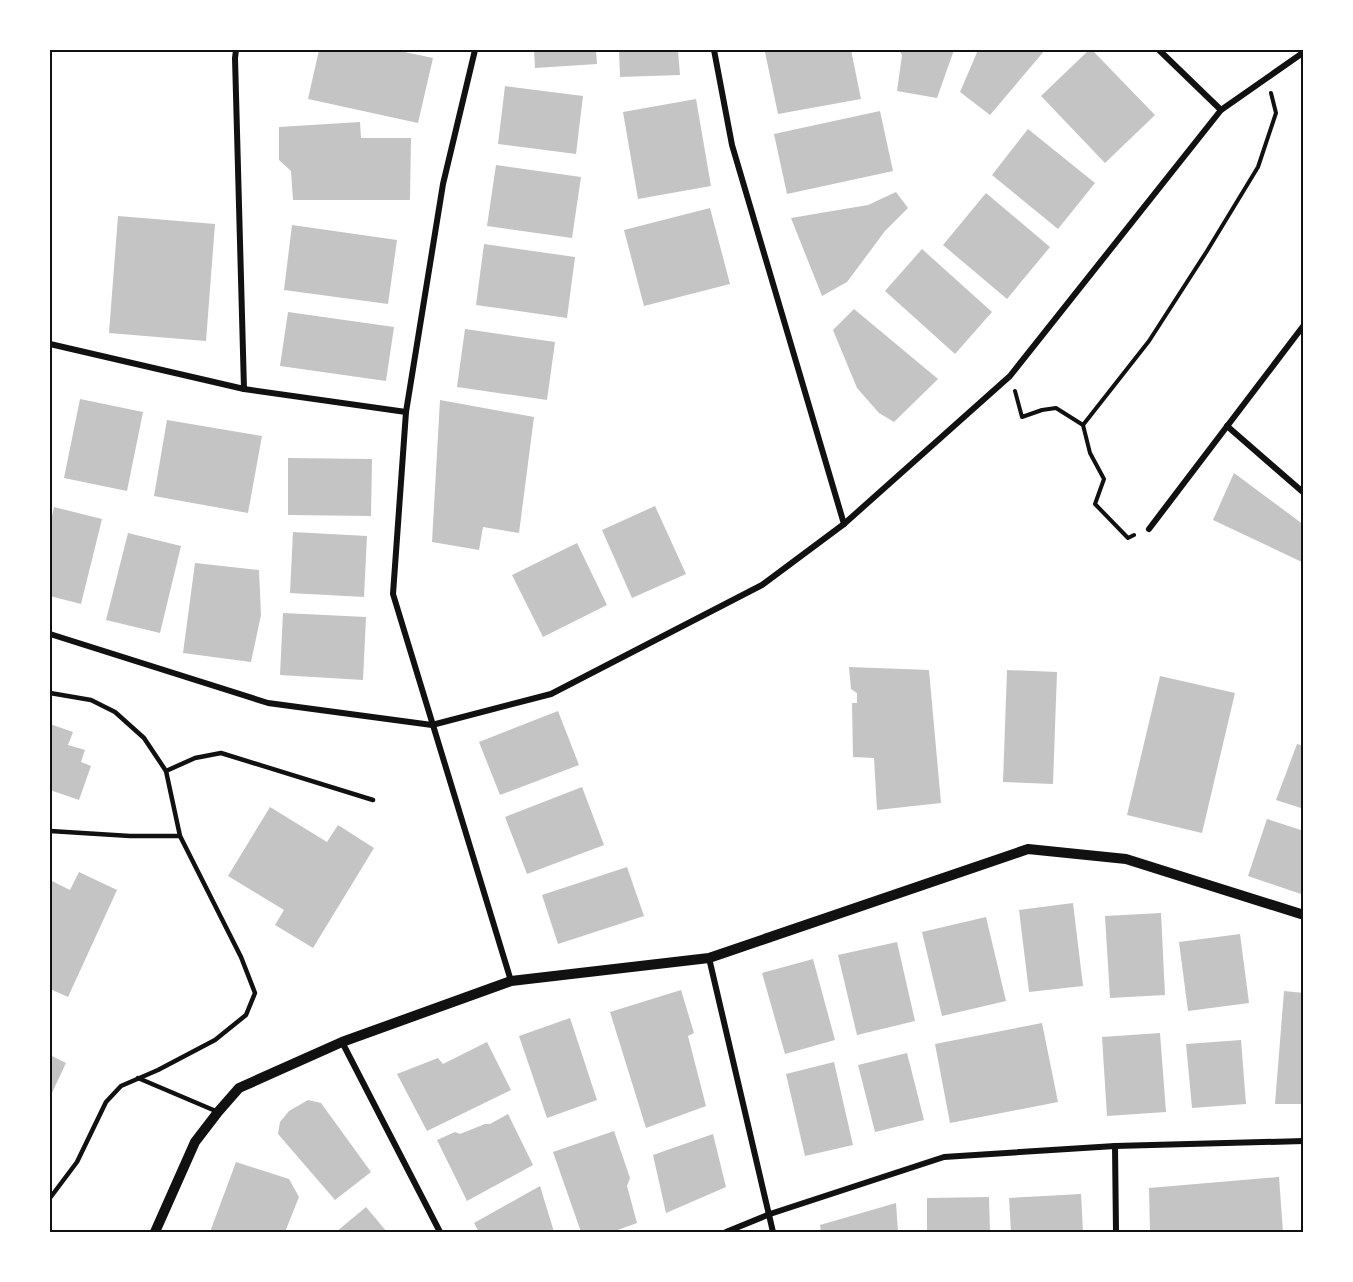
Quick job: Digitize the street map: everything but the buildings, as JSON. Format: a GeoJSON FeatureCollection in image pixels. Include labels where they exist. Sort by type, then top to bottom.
{"type":"FeatureCollection","features":[{"type":"Feature","properties":{"kind":"street"},"geometry":{"type":"LineString","coordinates":[[236,50],[244,389]]}},
{"type":"Feature","properties":{"kind":"street"},"geometry":{"type":"LineString","coordinates":[[475,50],[443,184],[406,412],[393,594],[511,981]]}},
{"type":"Feature","properties":{"kind":"street"},"geometry":{"type":"LineString","coordinates":[[714,50],[732,145],[844,524]]}},
{"type":"Feature","properties":{"kind":"street"},"geometry":{"type":"LineString","coordinates":[[1159,50],[1221,110]]}},
{"type":"Feature","properties":{"kind":"street"},"geometry":{"type":"LineString","coordinates":[[50,634],[268,703],[432,724],[551,694],[762,585],[844,524],[1010,376],[1221,110],[1304,52]]}},
{"type":"Feature","properties":{"kind":"street"},"geometry":{"type":"LineString","coordinates":[[1149,529],[1304,325]]}},
{"type":"Feature","properties":{"kind":"street"},"geometry":{"type":"LineString","coordinates":[[50,344],[244,389],[406,412]]}},
{"type":"Feature","properties":{"kind":"street"},"geometry":{"type":"LineString","coordinates":[[1227,426],[1304,493]]}},
{"type":"Feature","properties":{"kind":"street"},"geometry":{"type":"LineString","coordinates":[[155,1233],[195,1142],[239,1088],[342,1042],[511,981],[710,958],[1028,849],[1126,860],[1304,915]]}},
{"type":"Feature","properties":{"kind":"street"},"geometry":{"type":"LineString","coordinates":[[710,958],[773,1233]]}},
{"type":"Feature","properties":{"kind":"street"},"geometry":{"type":"LineString","coordinates":[[342,1042],[441,1233]]}},
{"type":"Feature","properties":{"kind":"street"},"geometry":{"type":"LineString","coordinates":[[726,1233],[770,1214],[944,1156],[1115,1146],[1304,1141]]}},
{"type":"Feature","properties":{"kind":"street"},"geometry":{"type":"LineString","coordinates":[[1115,1146],[1116,1233]]}},
{"type":"Feature","properties":{"kind":"lane"},"geometry":{"type":"LineString","coordinates":[[50,693],[91,700],[115,712],[144,738],[166,771],[180,836],[242,957],[255,993],[246,1015],[215,1040],[158,1070],[121,1086],[106,1102],[77,1162],[50,1198]]}},
{"type":"Feature","properties":{"kind":"lane"},"geometry":{"type":"LineString","coordinates":[[166,771],[195,758],[221,753],[374,800]]}},
{"type":"Feature","properties":{"kind":"lane"},"geometry":{"type":"LineString","coordinates":[[50,831],[130,836],[180,836]]}},
{"type":"Feature","properties":{"kind":"lane"},"geometry":{"type":"LineString","coordinates":[[138,1078],[218,1112]]}},
{"type":"Feature","properties":{"kind":"path"},"geometry":{"type":"LineString","coordinates":[[1083,425],[1149,341],[1208,251],[1258,167],[1276,113],[1268,78]]}},
{"type":"Feature","properties":{"kind":"path"},"geometry":{"type":"LineString","coordinates":[[1010,376],[1022,417],[1056,408],[1083,425],[1090,453],[1104,478],[1095,504],[1128,538],[1149,529]]}}]}
